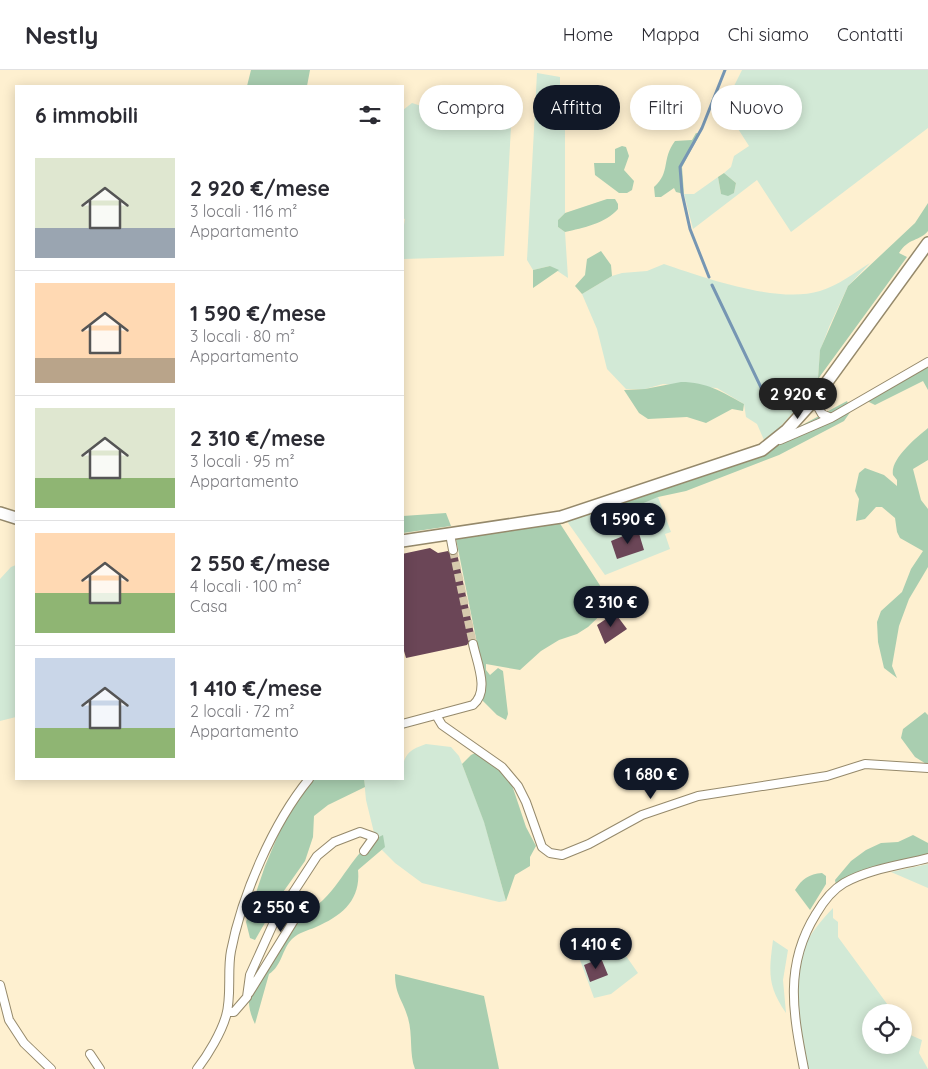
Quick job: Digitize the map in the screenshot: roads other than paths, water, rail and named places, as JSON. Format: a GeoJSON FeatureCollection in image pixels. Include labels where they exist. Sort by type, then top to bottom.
{"type":"FeatureCollection","features":[{"type":"Feature","properties":{"kind":"street"},"geometry":{"type":"LineString","coordinates":[[774,443],[814,400],[928,243]]}},
{"type":"Feature","properties":{"kind":"street"},"geometry":{"type":"LineString","coordinates":[[404,541],[560,517],[750,454],[831,418],[928,362]]}},
{"type":"Feature","properties":{"kind":"street"},"geometry":{"type":"LineString","coordinates":[[814,400],[822,414],[831,418]]}},
{"type":"Feature","properties":{"kind":"street"},"geometry":{"type":"LineString","coordinates":[[0,512],[15,518]]}},
{"type":"Feature","properties":{"kind":"street"},"geometry":{"type":"LineString","coordinates":[[450,534],[454,550]]}},
{"type":"Feature","properties":{"kind":"street"},"geometry":{"type":"LineString","coordinates":[[404,723],[473,705],[479,700],[483,690],[473,644]]}},
{"type":"Feature","properties":{"kind":"street"},"geometry":{"type":"LineString","coordinates":[[436,715],[442,725],[502,768],[518,786],[526,802],[542,847],[550,852],[562,855],[589,844],[642,815],[698,796],[827,776],[865,764],[928,768]]}},
{"type":"Feature","properties":{"kind":"street"},"geometry":{"type":"LineString","coordinates":[[197,1069],[227,1012],[231,952],[245,902],[272,834],[293,799],[308,780]]}},
{"type":"Feature","properties":{"kind":"street"},"geometry":{"type":"LineString","coordinates":[[247,997],[250,975],[274,922],[317,856],[334,842],[360,832],[374,837],[364,851]]}},
{"type":"Feature","properties":{"kind":"street"},"geometry":{"type":"LineString","coordinates":[[804,1069],[796,1030],[793,974],[804,934],[822,905],[842,884],[866,874],[928,858]]}},
{"type":"Feature","properties":{"kind":"street"},"geometry":{"type":"LineString","coordinates":[[227,1012],[234,1012],[247,997],[299,912]]}},
{"type":"Feature","properties":{"kind":"street"},"geometry":{"type":"LineString","coordinates":[[0,985],[9,1020],[24,1043],[51,1069]]}},
{"type":"Feature","properties":{"kind":"street"},"geometry":{"type":"LineString","coordinates":[[90,1054],[100,1069]]}},
{"type":"Feature","properties":{"kind":"waterway"},"geometry":{"type":"LineString","coordinates":[[709,277],[690,229],[682,193],[680,167],[702,128],[725,70]]}},
{"type":"Feature","properties":{"kind":"waterway"},"geometry":{"type":"LineString","coordinates":[[712,285],[767,400]]}},
{"type":"Feature","properties":{"kind":"tunnel"},"geometry":{"type":"LineString","coordinates":[[453,550],[473,644]]}}]}
